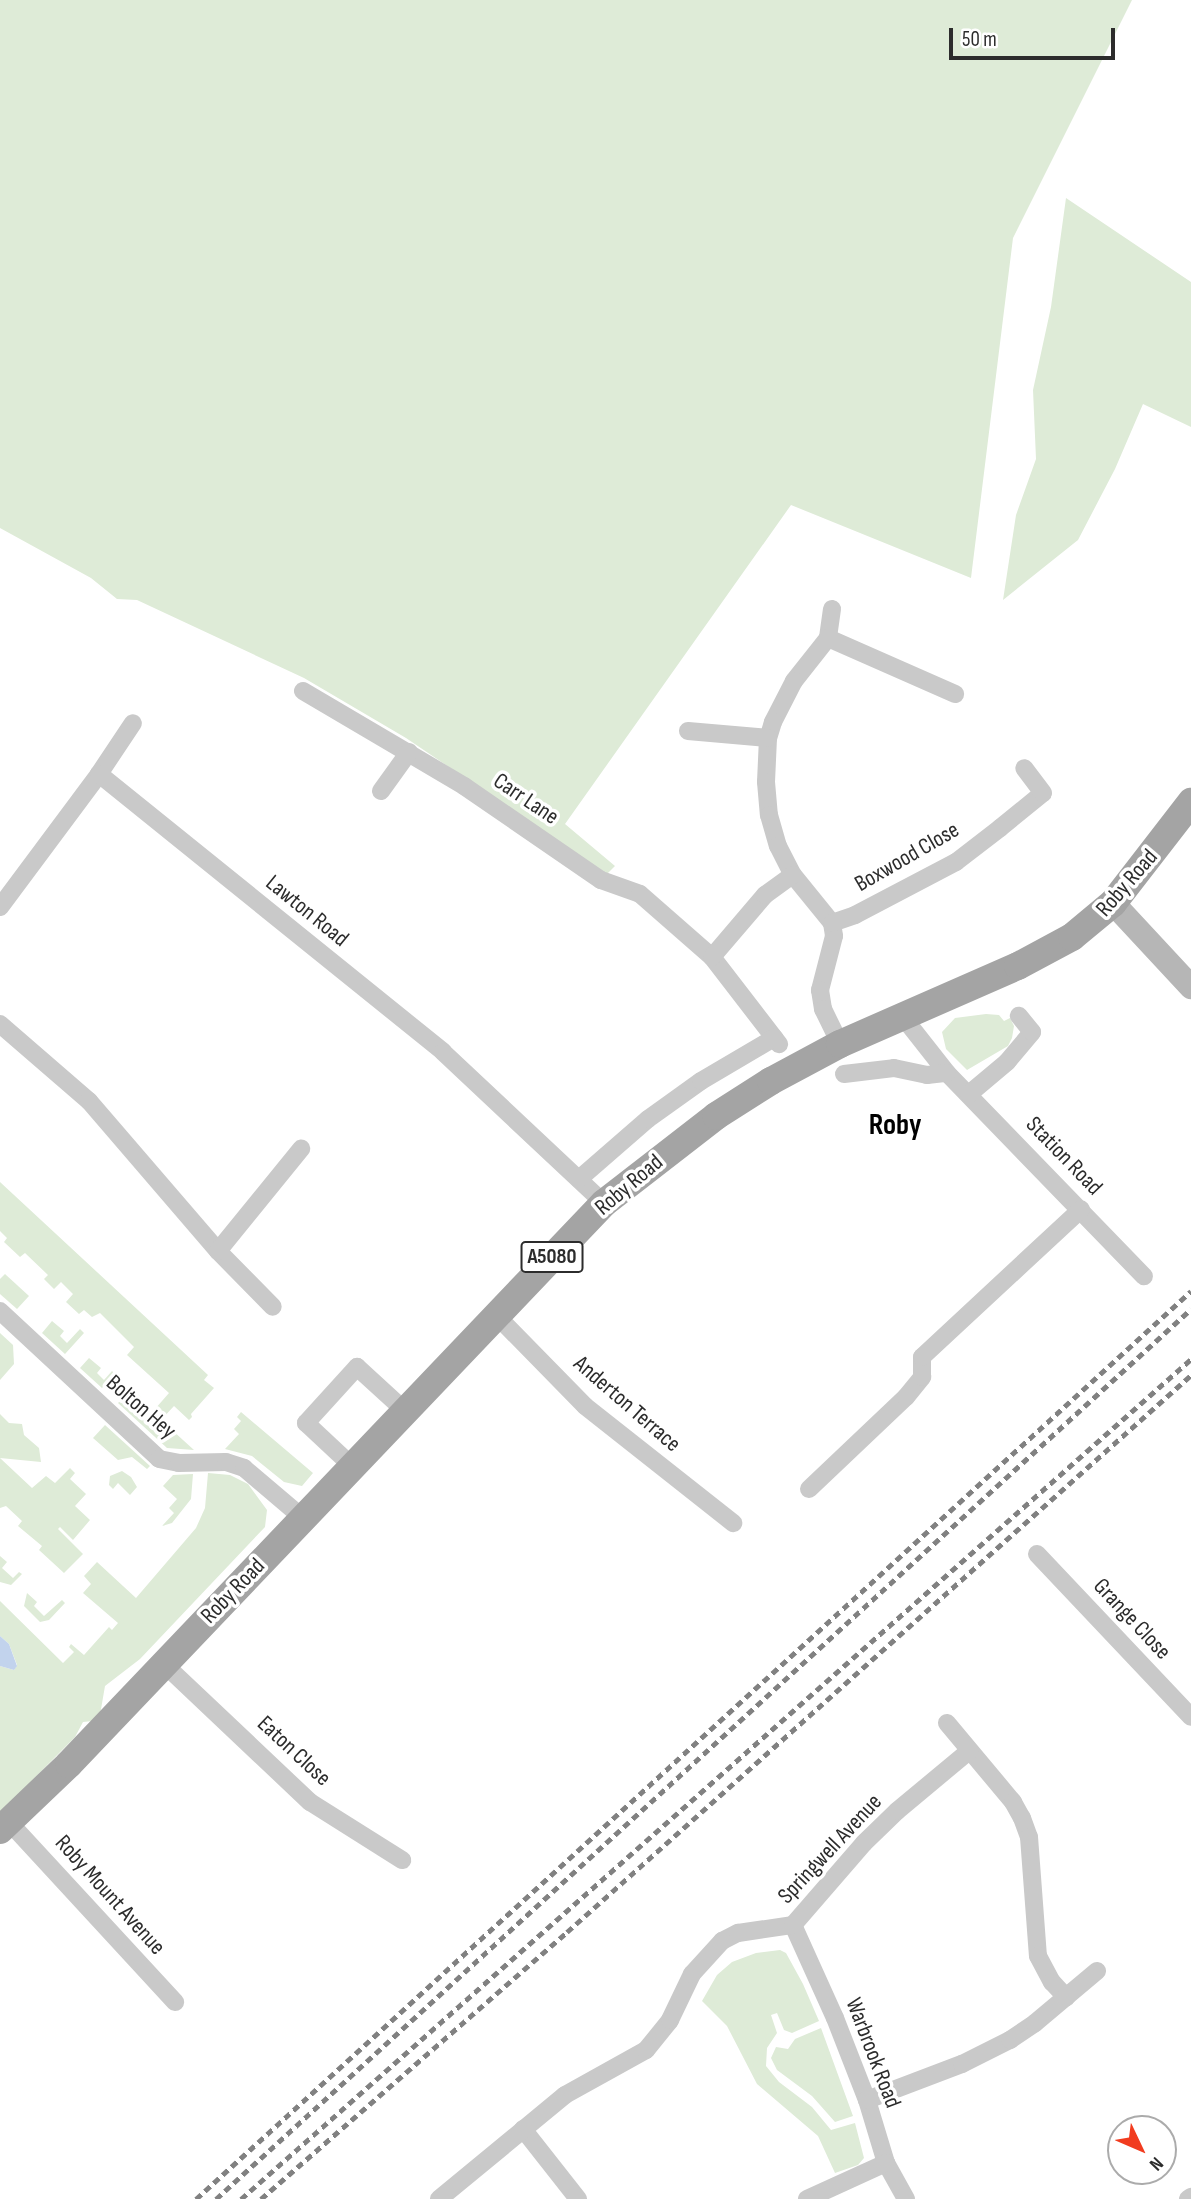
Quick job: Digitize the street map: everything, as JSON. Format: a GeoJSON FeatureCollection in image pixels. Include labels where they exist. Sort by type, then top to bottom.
{"type":"FeatureCollection","features":[{"type":"Feature","properties":{"kind":"main road","name":"Roby Road"},"geometry":{"type":"LineString","coordinates":[[5,1826],[164,1664],[604,1203],[716,1116],[771,1081],[841,1044],[1018,966],[1072,937],[1113,903],[1191,803]]}},
{"type":"Feature","properties":{"kind":"street"},"geometry":{"type":"LineString","coordinates":[[832,610],[828,638],[794,681],[768,738],[766,782],[769,815],[778,846],[793,876],[832,923],[834,936],[820,990],[824,1009],[841,1044]]}},
{"type":"Feature","properties":{"kind":"street"},"geometry":{"type":"LineString","coordinates":[[828,638],[955,694]]}},
{"type":"Feature","properties":{"kind":"street","name":"Carr Lane"},"geometry":{"type":"LineString","coordinates":[[303,691],[409,752],[601,880],[640,894],[712,957],[777,1041],[701,1081],[648,1119],[579,1179]]}},
{"type":"Feature","properties":{"kind":"street"},"geometry":{"type":"LineString","coordinates":[[0,907],[99,774],[133,723]]}},
{"type":"Feature","properties":{"kind":"street"},"geometry":{"type":"LineString","coordinates":[[688,731],[768,738]]}},
{"type":"Feature","properties":{"kind":"street"},"geometry":{"type":"LineString","coordinates":[[381,791],[409,752]]}},
{"type":"Feature","properties":{"kind":"street","name":"Boxwood Close"},"geometry":{"type":"LineString","coordinates":[[832,923],[855,915],[957,862],[1032,802],[1043,793],[1024,768]]}},
{"type":"Feature","properties":{"kind":"street","name":"Lawton Road"},"geometry":{"type":"LineString","coordinates":[[99,774],[443,1052],[604,1203]]}},
{"type":"Feature","properties":{"kind":"street"},"geometry":{"type":"LineString","coordinates":[[712,957],[765,895],[793,876]]}},
{"type":"Feature","properties":{"kind":"street"},"geometry":{"type":"LineString","coordinates":[[1113,903],[1191,986]]}},
{"type":"Feature","properties":{"kind":"street"},"geometry":{"type":"LineString","coordinates":[[969,1094],[1007,1062],[1032,1032],[1019,1016]]}},
{"type":"Feature","properties":{"kind":"street","name":"Station Road"},"geometry":{"type":"LineString","coordinates":[[903,1017],[947,1073],[1144,1276]]}},
{"type":"Feature","properties":{"kind":"street"},"geometry":{"type":"LineString","coordinates":[[0,1024],[89,1101],[218,1251],[273,1307]]}},
{"type":"Feature","properties":{"kind":"street"},"geometry":{"type":"LineString","coordinates":[[844,1074],[894,1068],[927,1074],[947,1073]]}},
{"type":"Feature","properties":{"kind":"street"},"geometry":{"type":"LineString","coordinates":[[218,1251],[301,1149]]}},
{"type":"Feature","properties":{"kind":"street"},"geometry":{"type":"LineString","coordinates":[[809,1489],[906,1397],[922,1377],[922,1357],[1081,1209]]}},
{"type":"Feature","properties":{"kind":"street","name":"Bolton Hey"},"geometry":{"type":"LineString","coordinates":[[0,1311],[159,1459],[179,1463],[226,1462],[244,1468],[303,1518]]}},
{"type":"Feature","properties":{"kind":"street","name":"Anderton Terrace"},"geometry":{"type":"LineString","coordinates":[[496,1315],[585,1406],[733,1523]]}},
{"type":"Feature","properties":{"kind":"street"},"geometry":{"type":"LineString","coordinates":[[352,1465],[306,1423],[357,1367],[404,1410]]}},
{"type":"Feature","properties":{"kind":"street","name":"Grange Close"},"geometry":{"type":"LineString","coordinates":[[1037,1553],[1191,1717]]}},
{"type":"Feature","properties":{"kind":"street","name":"Eaton Close"},"geometry":{"type":"LineString","coordinates":[[164,1664],[310,1802],[402,1860]]}},
{"type":"Feature","properties":{"kind":"street"},"geometry":{"type":"LineString","coordinates":[[947,1723],[1013,1802],[1022,1818],[1029,1837],[1038,1956],[1052,1982],[1066,1997]]}},
{"type":"Feature","properties":{"kind":"street","name":"Springwell Avenue"},"geometry":{"type":"LineString","coordinates":[[439,2199],[565,2095],[646,2050],[670,2020],[692,1974],[722,1941],[738,1933],[793,1925],[864,1843],[897,1811],[969,1751]]}},
{"type":"Feature","properties":{"kind":"street","name":"Roby Mount Avenue"},"geometry":{"type":"LineString","coordinates":[[5,1826],[175,2002]]}},
{"type":"Feature","properties":{"kind":"street","name":"Warbrook Road"},"geometry":{"type":"LineString","coordinates":[[793,1925],[867,2100],[886,2162],[906,2199]]}},
{"type":"Feature","properties":{"kind":"street"},"geometry":{"type":"LineString","coordinates":[[867,2100],[986,2053],[1035,2023],[1097,1971]]}},
{"type":"Feature","properties":{"kind":"street"},"geometry":{"type":"LineString","coordinates":[[523,2129],[578,2199]]}},
{"type":"Feature","properties":{"kind":"street"},"geometry":{"type":"LineString","coordinates":[[807,2199],[886,2162]]}},
{"type":"Feature","properties":{"kind":"green space"},"geometry":{"type":"Polygon","coordinates":[[[0,0],[1132,0],[1013,238],[971,578],[791,505],[565,824],[615,866],[607,874],[406,738],[304,678],[137,600],[117,599],[91,578],[0,528],[0,0]]]}},
{"type":"Feature","properties":{"kind":"green space"},"geometry":{"type":"Polygon","coordinates":[[[1066,198],[1191,282],[1191,427],[1143,404],[1115,469],[1078,540],[1003,600],[1016,515],[1036,459],[1033,390],[1051,307],[1066,198]]]}},
{"type":"Feature","properties":{"kind":"green space"},"geometry":{"type":"Polygon","coordinates":[[[999,1015],[1004,1021],[1010,1018],[1014,1026],[1012,1038],[1008,1046],[967,1070],[946,1049],[942,1032],[955,1018],[999,1015]]]}},
{"type":"Feature","properties":{"kind":"green space"},"geometry":{"type":"Polygon","coordinates":[[[0,1182],[208,1375],[204,1380],[214,1388],[191,1414],[189,1420],[174,1406],[161,1420],[194,1450],[167,1448],[118,1403],[132,1389],[142,1398],[135,1406],[148,1417],[169,1393],[127,1355],[134,1347],[100,1313],[92,1317],[84,1310],[79,1314],[66,1302],[73,1294],[61,1282],[54,1289],[44,1279],[48,1275],[25,1253],[20,1257],[4,1242],[7,1238],[0,1231],[0,1182]]]}},
{"type":"Feature","properties":{"kind":"green space"},"geometry":{"type":"Polygon","coordinates":[[[5,1274],[29,1296],[17,1309],[0,1294],[0,1279],[5,1274]]]}},
{"type":"Feature","properties":{"kind":"green space"},"geometry":{"type":"Polygon","coordinates":[[[52,1321],[64,1331],[60,1336],[67,1343],[80,1329],[84,1333],[65,1354],[42,1333],[52,1321]]]}},
{"type":"Feature","properties":{"kind":"green space"},"geometry":{"type":"Polygon","coordinates":[[[0,1333],[13,1345],[14,1364],[0,1380],[0,1333]]]}},
{"type":"Feature","properties":{"kind":"green space"},"geometry":{"type":"Polygon","coordinates":[[[89,1358],[101,1368],[97,1373],[104,1380],[112,1371],[115,1374],[102,1388],[80,1368],[89,1358]]]}},
{"type":"Feature","properties":{"kind":"green space"},"geometry":{"type":"Polygon","coordinates":[[[241,1412],[313,1473],[302,1486],[284,1482],[252,1456],[225,1449],[239,1434],[234,1429],[241,1421],[237,1417],[241,1412]]]}},
{"type":"Feature","properties":{"kind":"green space"},"geometry":{"type":"Polygon","coordinates":[[[0,1414],[9,1423],[22,1424],[24,1435],[39,1448],[41,1462],[0,1458],[0,1414]]]}},
{"type":"Feature","properties":{"kind":"green space"},"geometry":{"type":"Polygon","coordinates":[[[105,1425],[150,1466],[147,1469],[132,1457],[118,1460],[93,1438],[105,1425]]]}},
{"type":"Feature","properties":{"kind":"green space"},"geometry":{"type":"Polygon","coordinates":[[[0,1458],[32,1488],[46,1476],[55,1483],[70,1468],[75,1473],[70,1479],[86,1494],[75,1506],[90,1520],[73,1540],[60,1527],[58,1529],[83,1554],[64,1573],[39,1550],[42,1546],[18,1526],[22,1521],[6,1506],[0,1508],[0,1458]]]}},
{"type":"Feature","properties":{"kind":"green space"},"geometry":{"type":"Polygon","coordinates":[[[122,1471],[131,1477],[137,1487],[130,1495],[118,1483],[113,1489],[109,1485],[110,1476],[122,1471]]]}},
{"type":"Feature","properties":{"kind":"green space"},"geometry":{"type":"Polygon","coordinates":[[[208,1473],[230,1475],[248,1484],[267,1510],[265,1527],[140,1659],[105,1686],[100,1715],[93,1721],[83,1722],[75,1737],[0,1813],[0,1666],[14,1670],[17,1665],[9,1644],[0,1636],[0,1601],[63,1663],[74,1652],[69,1647],[71,1644],[84,1655],[109,1627],[112,1630],[118,1623],[83,1593],[91,1584],[84,1576],[97,1562],[136,1598],[196,1528],[205,1508],[208,1473]]]}},
{"type":"Feature","properties":{"kind":"green space"},"geometry":{"type":"Polygon","coordinates":[[[193,1474],[191,1499],[172,1523],[162,1526],[174,1513],[169,1508],[177,1499],[163,1486],[173,1475],[193,1474]]]}},
{"type":"Feature","properties":{"kind":"green space"},"geometry":{"type":"Polygon","coordinates":[[[0,1556],[7,1562],[2,1568],[13,1578],[19,1572],[22,1574],[11,1585],[0,1582],[0,1556]]]}},
{"type":"Feature","properties":{"kind":"green space"},"geometry":{"type":"Polygon","coordinates":[[[27,1593],[37,1602],[34,1606],[44,1616],[62,1600],[65,1603],[49,1620],[40,1622],[24,1606],[27,1593]]]}},
{"type":"Feature","properties":{"kind":"green space"},"geometry":{"type":"Polygon","coordinates":[[[780,1950],[786,1953],[819,2021],[792,2033],[784,2030],[777,2013],[771,2015],[777,2033],[767,2048],[766,2066],[779,2082],[812,2107],[831,2130],[855,2123],[864,2158],[858,2165],[835,2173],[818,2136],[757,2084],[727,2026],[702,2001],[717,1975],[732,1962],[756,1953],[780,1950]]]}},
{"type":"Feature","properties":{"kind":"green space"},"geometry":{"type":"Polygon","coordinates":[[[821,2028],[853,2116],[835,2122],[812,2096],[777,2070],[771,2058],[776,2047],[788,2049],[795,2039],[821,2028]]]}},
{"type":"Feature","properties":{"kind":"water"},"geometry":{"type":"Polygon","coordinates":[[[0,1636],[9,1644],[17,1666],[14,1670],[0,1666],[0,1636]]]}},
{"type":"Feature","properties":{"kind":"railway"},"geometry":{"type":"LineString","coordinates":[[196,2199],[1191,1291]]}},
{"type":"Feature","properties":{"kind":"railway"},"geometry":{"type":"LineString","coordinates":[[216,2199],[1191,1309]]}},
{"type":"Feature","properties":{"kind":"railway"},"geometry":{"type":"LineString","coordinates":[[241,2199],[1191,1359]]}},
{"type":"Feature","properties":{"kind":"railway"},"geometry":{"type":"LineString","coordinates":[[261,2199],[567,1932],[1191,1375]]}},
{"type":"Feature","properties":{"kind":"district","name":"Roby"},"geometry":{"type":"Point","coordinates":[895,1125]}}]}
